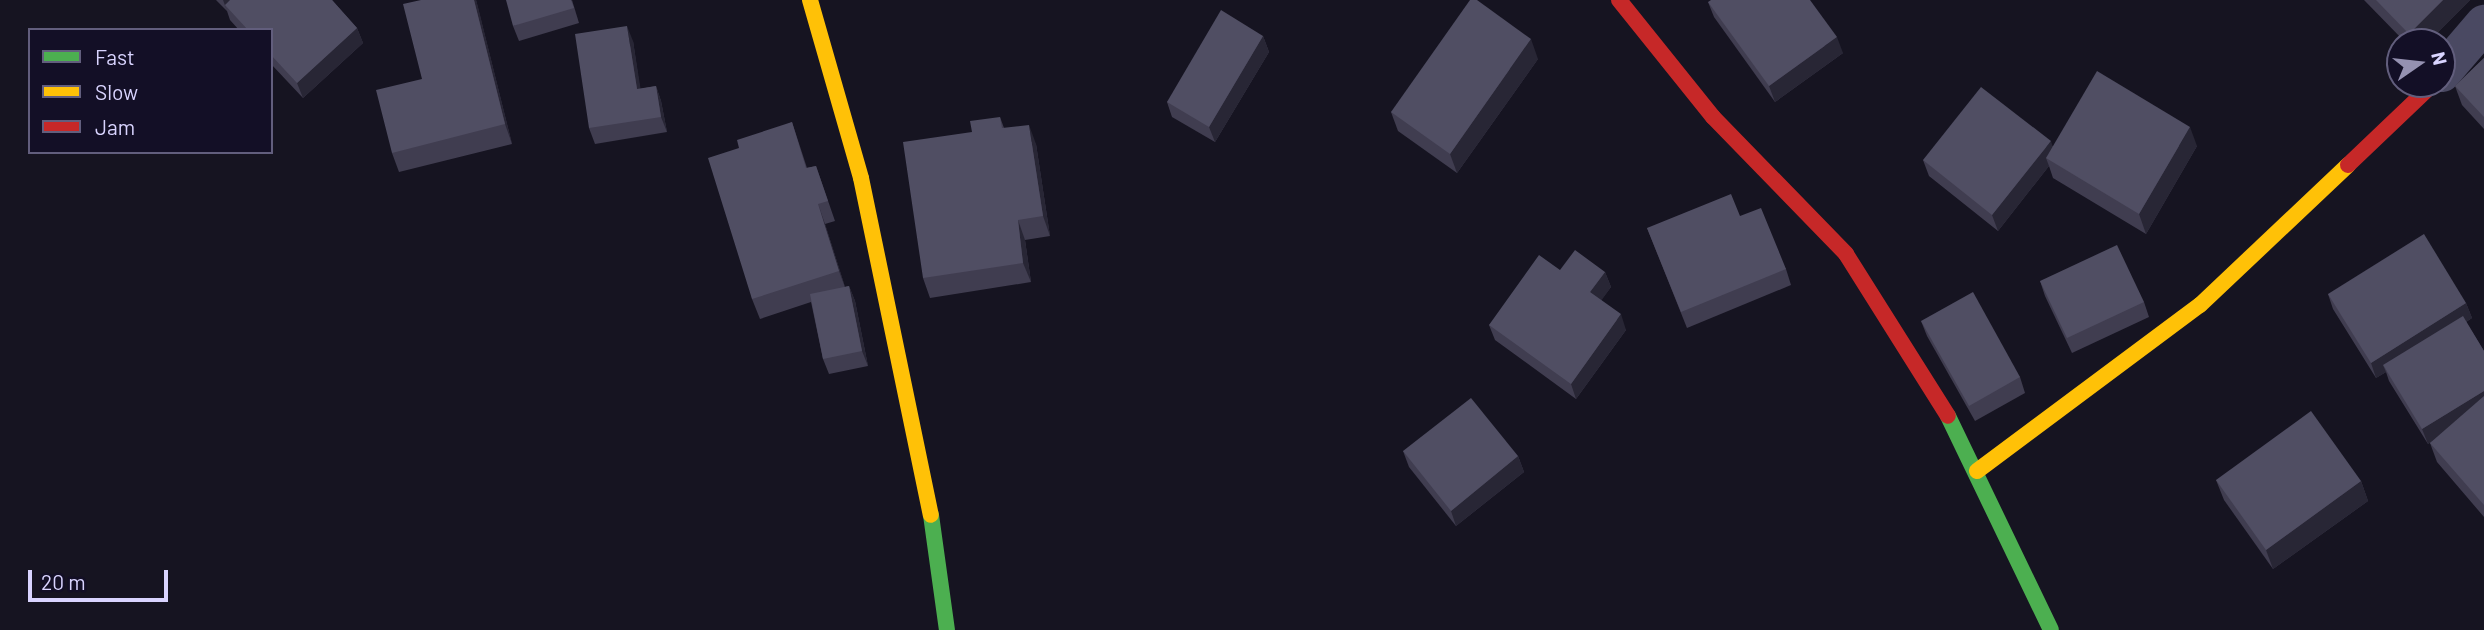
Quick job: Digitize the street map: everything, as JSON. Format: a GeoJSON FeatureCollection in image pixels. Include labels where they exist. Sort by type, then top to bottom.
{"type":"FeatureCollection","features":[{"type":"Feature","properties":{"kind":"street"},"geometry":{"type":"LineString","coordinates":[[810,0],[861,178],[930,507],[947,630]]}},
{"type":"Feature","properties":{"kind":"street"},"geometry":{"type":"LineString","coordinates":[[1619,0],[1713,117],[1846,254],[1978,471],[2052,630]]}},
{"type":"Feature","properties":{"kind":"street"},"geometry":{"type":"LineString","coordinates":[[2456,57],[2484,24]]}},
{"type":"Feature","properties":{"kind":"street"},"geometry":{"type":"LineString","coordinates":[[1978,471],[2200,305],[2418,98]]}},
{"type":"Feature","properties":{"kind":"building"},"geometry":{"type":"Polygon","coordinates":[[[230,0],[332,0],[357,28],[297,83],[273,57],[273,28],[246,28],[225,5],[230,0]]]}},
{"type":"Feature","properties":{"kind":"building"},"geometry":{"type":"Polygon","coordinates":[[[421,0],[474,0],[505,124],[392,153],[376,90],[422,79],[403,4],[421,0]]]}},
{"type":"Feature","properties":{"kind":"building"},"geometry":{"type":"Polygon","coordinates":[[[506,0],[571,0],[574,8],[513,26],[506,0]]]}},
{"type":"Feature","properties":{"kind":"building"},"geometry":{"type":"Polygon","coordinates":[[[1470,0],[1477,0],[1531,39],[1450,154],[1391,112],[1470,0]]]}},
{"type":"Feature","properties":{"kind":"building"},"geometry":{"type":"Polygon","coordinates":[[[1810,0],[1837,37],[1769,86],[1708,2],[1810,0]]]}},
{"type":"Feature","properties":{"kind":"building"},"geometry":{"type":"Polygon","coordinates":[[[2376,0],[2443,0],[2415,28],[2403,28],[2376,0]]]}},
{"type":"Feature","properties":{"kind":"building"},"geometry":{"type":"Polygon","coordinates":[[[1221,10],[1263,36],[1209,127],[1167,102],[1221,10]]]}},
{"type":"Feature","properties":{"kind":"building"},"geometry":{"type":"Polygon","coordinates":[[[627,26],[637,89],[656,86],[661,117],[589,128],[575,34],[627,26]]]}},
{"type":"Feature","properties":{"kind":"building"},"geometry":{"type":"Polygon","coordinates":[[[2484,58],[2484,117],[2456,87],[2484,58]]]}},
{"type":"Feature","properties":{"kind":"building"},"geometry":{"type":"Polygon","coordinates":[[[2097,71],[2190,127],[2139,214],[2046,158],[2097,71]]]}},
{"type":"Feature","properties":{"kind":"building"},"geometry":{"type":"Polygon","coordinates":[[[1981,87],[2051,141],[1992,215],[1923,160],[1981,87]]]}},
{"type":"Feature","properties":{"kind":"building"},"geometry":{"type":"Polygon","coordinates":[[[1000,117],[1002,128],[1029,125],[1043,216],[1018,220],[1023,263],[923,278],[903,142],[972,132],[970,121],[1000,117]]]}},
{"type":"Feature","properties":{"kind":"building"},"geometry":{"type":"Polygon","coordinates":[[[792,122],[806,168],[816,166],[828,201],[818,204],[839,271],[752,299],[708,158],[739,148],[737,140],[792,122]]]}},
{"type":"Feature","properties":{"kind":"building"},"geometry":{"type":"Polygon","coordinates":[[[1731,194],[1740,216],[1761,208],[1786,269],[1681,312],[1647,228],[1731,194]]]}},
{"type":"Feature","properties":{"kind":"building"},"geometry":{"type":"Polygon","coordinates":[[[2424,234],[2466,303],[2371,363],[2328,294],[2424,234]]]}},
{"type":"Feature","properties":{"kind":"building"},"geometry":{"type":"Polygon","coordinates":[[[2117,245],[2144,302],[2067,338],[2040,281],[2117,245]]]}},
{"type":"Feature","properties":{"kind":"building"},"geometry":{"type":"Polygon","coordinates":[[[1575,250],[1605,272],[1590,292],[1621,314],[1571,384],[1489,325],[1539,255],[1560,270],[1575,250]]]}},
{"type":"Feature","properties":{"kind":"building"},"geometry":{"type":"Polygon","coordinates":[[[849,286],[862,351],[823,359],[810,294],[849,286]]]}},
{"type":"Feature","properties":{"kind":"building"},"geometry":{"type":"Polygon","coordinates":[[[1973,292],[2020,377],[1969,406],[1921,321],[1973,292]]]}},
{"type":"Feature","properties":{"kind":"building"},"geometry":{"type":"Polygon","coordinates":[[[2463,316],[2484,351],[2484,391],[2422,429],[2383,365],[2463,316]]]}},
{"type":"Feature","properties":{"kind":"building"},"geometry":{"type":"Polygon","coordinates":[[[2484,396],[2484,505],[2430,443],[2484,396]]]}},
{"type":"Feature","properties":{"kind":"building"},"geometry":{"type":"Polygon","coordinates":[[[1471,398],[1518,456],[1451,511],[1403,451],[1471,398]]]}},
{"type":"Feature","properties":{"kind":"building"},"geometry":{"type":"Polygon","coordinates":[[[2311,411],[2361,481],[2266,550],[2216,480],[2311,411]]]}},
{"type":"Feature","properties":{"kind":"traffic: fast"},"geometry":{"type":"LineString","coordinates":[[1948,416],[2051,630]]}},
{"type":"Feature","properties":{"kind":"traffic: fast"},"geometry":{"type":"LineString","coordinates":[[931,515],[947,630]]}},
{"type":"Feature","properties":{"kind":"traffic: slow"},"geometry":{"type":"LineString","coordinates":[[810,0],[861,178],[931,515]]}},
{"type":"Feature","properties":{"kind":"traffic: slow"},"geometry":{"type":"LineString","coordinates":[[1977,471],[2200,305],[2348,165]]}},
{"type":"Feature","properties":{"kind":"traffic: jam"},"geometry":{"type":"LineString","coordinates":[[1619,0],[1713,117],[1846,254],[1948,416]]}},
{"type":"Feature","properties":{"kind":"traffic: jam"},"geometry":{"type":"LineString","coordinates":[[2348,165],[2418,98]]}}]}
